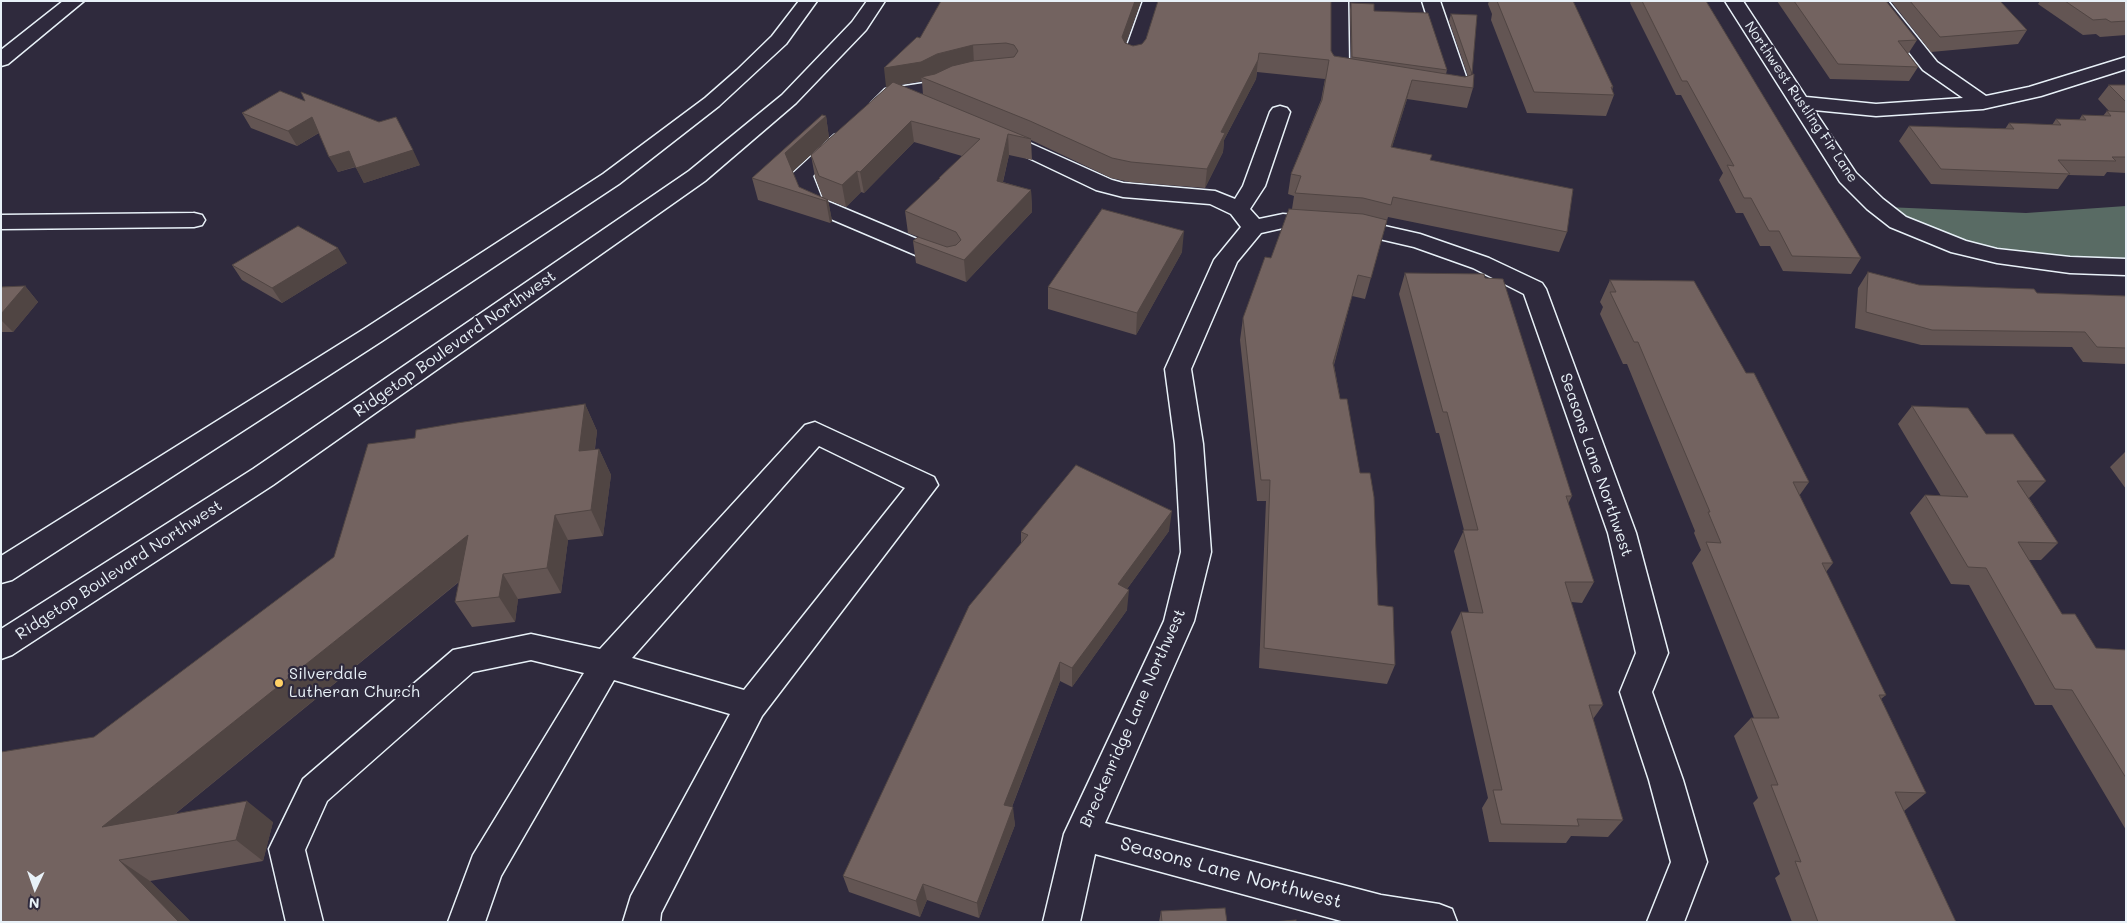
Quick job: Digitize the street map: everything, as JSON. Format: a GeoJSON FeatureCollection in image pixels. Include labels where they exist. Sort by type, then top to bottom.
{"type":"FeatureCollection","features":[{"type":"Feature","properties":{"kind":"street"},"geometry":{"type":"LineString","coordinates":[[1,60],[75,1]]}},
{"type":"Feature","properties":{"kind":"street"},"geometry":{"type":"LineString","coordinates":[[1,571],[373,335],[611,179],[712,102],[744,74],[779,40],[808,1]]}},
{"type":"Feature","properties":{"kind":"street","name":"Ridgetop Boulevard Northwest"},"geometry":{"type":"LineString","coordinates":[[1,646],[263,477],[697,176],[789,99],[859,26],[876,1]]}},
{"type":"Feature","properties":{"kind":"street"},"geometry":{"type":"LineString","coordinates":[[1133,57],[1152,1]]}},
{"type":"Feature","properties":{"kind":"street"},"geometry":{"type":"LineString","coordinates":[[1339,1],[1339,70],[1386,77]]}},
{"type":"Feature","properties":{"kind":"street"},"geometry":{"type":"LineString","coordinates":[[1414,81],[1460,88],[1431,1]]}},
{"type":"Feature","properties":{"kind":"street","name":"Northwest Rustling Fir Lane"},"geometry":{"type":"LineString","coordinates":[[1734,1],[1848,177],[1875,204],[1898,222],[1959,247],[1997,256],[2070,265],[2126,267]]}},
{"type":"Feature","properties":{"kind":"street"},"geometry":{"type":"LineString","coordinates":[[1878,1],[1930,66],[1983,103]]}},
{"type":"Feature","properties":{"kind":"street"},"geometry":{"type":"LineString","coordinates":[[1800,102],[1876,110],[1983,103],[2034,92],[2126,63]]}},
{"type":"Feature","properties":{"kind":"street"},"geometry":{"type":"LineString","coordinates":[[949,260],[813,203],[802,175],[892,93],[929,88],[946,79],[974,72]]}},
{"type":"Feature","properties":{"kind":"street"},"geometry":{"type":"LineString","coordinates":[[892,93],[927,106]]}},
{"type":"Feature","properties":{"kind":"street","name":"Breckenridge Lane Northwest"},"geometry":{"type":"LineString","coordinates":[[1061,922],[1082,834],[1179,621],[1196,552],[1189,444],[1178,370],[1246,218],[1254,186],[1280,112]]}},
{"type":"Feature","properties":{"kind":"street"},"geometry":{"type":"LineString","coordinates":[[979,128],[1104,185],[1123,190],[1151,190],[1215,198],[1246,218]]}},
{"type":"Feature","properties":{"kind":"street","name":"Seasons Lane Northwest"},"geometry":{"type":"LineString","coordinates":[[1246,218],[1358,227],[1420,241],[1481,263],[1534,289],[1622,533],[1652,653],[1636,692],[1666,780],[1689,862],[1665,922]]}},
{"type":"Feature","properties":{"kind":"street"},"geometry":{"type":"LineString","coordinates":[[1,222],[194,220]]}},
{"type":"Feature","properties":{"kind":"street"},"geometry":{"type":"LineString","coordinates":[[466,922],[486,867],[606,664],[815,432],[924,485],[751,706],[644,908],[641,922]]}},
{"type":"Feature","properties":{"kind":"street"},"geometry":{"type":"LineString","coordinates":[[306,922],[301,912],[286,849],[315,790],[464,660],[531,646],[606,664],[751,706]]}},
{"type":"Feature","properties":{"kind":"street","name":"Seasons Lane Northwest"},"geometry":{"type":"LineString","coordinates":[[1082,834],[1380,918],[1439,922]]}},
{"type":"Feature","properties":{"kind":"green space"},"geometry":{"type":"Polygon","coordinates":[[[2126,206],[2126,267],[1959,247],[1886,207],[2026,213],[2126,206]]]}},
{"type":"Feature","properties":{"kind":"building"},"geometry":{"type":"Polygon","coordinates":[[[941,1],[1135,1],[1122,37],[1125,43],[1133,46],[1142,44],[1146,39],[1158,1],[1331,1],[1331,51],[1334,56],[1465,77],[1474,74],[1473,88],[1412,80],[1391,147],[1432,155],[1430,160],[1573,189],[1567,232],[1393,197],[1391,205],[1363,198],[1295,193],[1301,176],[1291,174],[1322,100],[1329,60],[1259,53],[1258,60],[1221,132],[1225,133],[1207,169],[1131,162],[1112,158],[1030,121],[921,77],[973,61],[1014,57],[1018,51],[1014,45],[1006,43],[973,45],[937,54],[921,62],[884,68],[917,37],[920,38],[941,1]]]}},
{"type":"Feature","properties":{"kind":"building"},"geometry":{"type":"Polygon","coordinates":[[[1497,1],[1573,1],[1613,87],[1611,87],[1614,95],[1534,92],[1497,1]]]}},
{"type":"Feature","properties":{"kind":"building"},"geometry":{"type":"Polygon","coordinates":[[[1642,1],[1706,1],[1861,258],[1792,256],[1779,231],[1769,231],[1751,198],[1744,198],[1727,165],[1734,166],[1687,81],[1682,81],[1642,1]]]}},
{"type":"Feature","properties":{"kind":"building"},"geometry":{"type":"Polygon","coordinates":[[[1794,1],[1886,1],[1917,40],[1898,41],[1918,67],[1838,64],[1794,1]]]}},
{"type":"Feature","properties":{"kind":"building"},"geometry":{"type":"Polygon","coordinates":[[[1910,1],[2000,1],[2027,30],[1940,37],[1910,1]]]}},
{"type":"Feature","properties":{"kind":"building"},"geometry":{"type":"Polygon","coordinates":[[[2065,1],[2126,1],[2126,21],[2093,20],[2065,1]]]}},
{"type":"Feature","properties":{"kind":"building"},"geometry":{"type":"Polygon","coordinates":[[[1351,3],[1374,4],[1374,11],[1428,13],[1447,70],[1352,57],[1351,3]]]}},
{"type":"Feature","properties":{"kind":"building"},"geometry":{"type":"Polygon","coordinates":[[[1451,14],[1477,15],[1472,74],[1451,14]]]}},
{"type":"Feature","properties":{"kind":"building"},"geometry":{"type":"Polygon","coordinates":[[[893,82],[1031,139],[1008,134],[997,181],[1031,190],[964,260],[913,241],[918,237],[947,247],[956,245],[961,240],[956,232],[905,211],[980,139],[911,121],[860,172],[857,171],[842,185],[819,176],[811,155],[893,82]]]}},
{"type":"Feature","properties":{"kind":"building"},"geometry":{"type":"Polygon","coordinates":[[[2109,85],[2126,85],[2126,102],[2109,85]]]}},
{"type":"Feature","properties":{"kind":"building"},"geometry":{"type":"Polygon","coordinates":[[[280,91],[305,101],[301,92],[379,122],[396,117],[413,150],[356,168],[349,151],[329,157],[312,117],[288,131],[242,113],[280,91]]]}},
{"type":"Feature","properties":{"kind":"building"},"geometry":{"type":"Polygon","coordinates":[[[2107,111],[2126,112],[2126,157],[2112,157],[2116,161],[2058,160],[2070,174],[1941,169],[1909,126],[2014,129],[2009,123],[2061,125],[2056,119],[2086,120],[2082,115],[2111,116],[2107,111]]]}},
{"type":"Feature","properties":{"kind":"building"},"geometry":{"type":"Polygon","coordinates":[[[822,115],[826,116],[785,153],[799,187],[828,200],[826,201],[752,178],[822,115]]]}},
{"type":"Feature","properties":{"kind":"building"},"geometry":{"type":"Polygon","coordinates":[[[1102,209],[1184,231],[1137,313],[1048,287],[1102,209]]]}},
{"type":"Feature","properties":{"kind":"building"},"geometry":{"type":"Polygon","coordinates":[[[1289,209],[1363,214],[1387,220],[1371,278],[1358,275],[1333,363],[1340,399],[1347,399],[1360,473],[1370,473],[1374,497],[1378,605],[1393,607],[1395,665],[1264,648],[1270,480],[1261,480],[1243,318],[1265,257],[1271,258],[1289,209]]]}},
{"type":"Feature","properties":{"kind":"building"},"geometry":{"type":"Polygon","coordinates":[[[298,226],[338,248],[272,288],[232,265],[298,226]]]}},
{"type":"Feature","properties":{"kind":"building"},"geometry":{"type":"Polygon","coordinates":[[[1868,272],[1919,285],[2034,289],[2037,293],[2126,296],[2126,348],[2097,347],[2085,332],[1932,330],[1866,312],[1868,272]]]}},
{"type":"Feature","properties":{"kind":"building"},"geometry":{"type":"Polygon","coordinates":[[[1405,273],[1484,274],[1485,278],[1503,279],[1572,496],[1566,496],[1594,582],[1565,582],[1603,705],[1589,705],[1623,820],[1577,819],[1579,826],[1501,824],[1493,790],[1502,790],[1461,612],[1483,613],[1463,530],[1478,530],[1447,412],[1443,412],[1405,273]]]}},
{"type":"Feature","properties":{"kind":"building"},"geometry":{"type":"Polygon","coordinates":[[[1610,280],[1694,281],[1746,373],[1754,373],[1809,482],[1793,482],[1833,563],[1822,563],[1886,695],[1879,695],[1926,793],[1895,792],[1956,922],[1818,922],[1795,861],[1801,862],[1771,785],[1778,785],[1751,718],[1779,718],[1706,542],[1721,543],[1708,512],[1710,512],[1638,342],[1634,342],[1610,292],[1616,292],[1610,280]]]}},
{"type":"Feature","properties":{"kind":"building"},"geometry":{"type":"Polygon","coordinates":[[[25,286],[1,314],[1,287],[25,286]]]}},
{"type":"Feature","properties":{"kind":"building"},"geometry":{"type":"Polygon","coordinates":[[[585,404],[579,451],[599,449],[591,510],[555,515],[547,568],[503,574],[499,597],[455,602],[468,535],[102,827],[247,801],[236,840],[119,860],[179,922],[1,922],[1,752],[94,737],[334,557],[368,444],[415,438],[416,430],[585,404]]]}},
{"type":"Feature","properties":{"kind":"building"},"geometry":{"type":"Polygon","coordinates":[[[1912,406],[1968,408],[1986,434],[2013,434],[2046,481],[2017,481],[2058,543],[2018,542],[2062,614],[2075,614],[2096,648],[2126,650],[2126,778],[2072,690],[2055,689],[1986,568],[1968,567],[1925,495],[1968,497],[1912,406]]]}},
{"type":"Feature","properties":{"kind":"building"},"geometry":{"type":"Polygon","coordinates":[[[1076,465],[1172,511],[1118,584],[1129,590],[1101,629],[1072,668],[1060,662],[1004,805],[1013,807],[977,903],[923,884],[916,901],[843,876],[969,606],[1028,535],[1021,532],[1076,465]]]}},
{"type":"Feature","properties":{"kind":"building"},"geometry":{"type":"Polygon","coordinates":[[[1225,908],[1227,922],[1162,922],[1161,911],[1225,908]]]}},
{"type":"Feature","properties":{"kind":"building"},"geometry":{"type":"Polygon","coordinates":[[[1296,920],[1296,922],[1272,922],[1296,920]]]}},
{"type":"Feature","properties":{"kind":"place","name":"Silverdale Lutheran Church"},"geometry":{"type":"Point","coordinates":[279,683]}}]}
